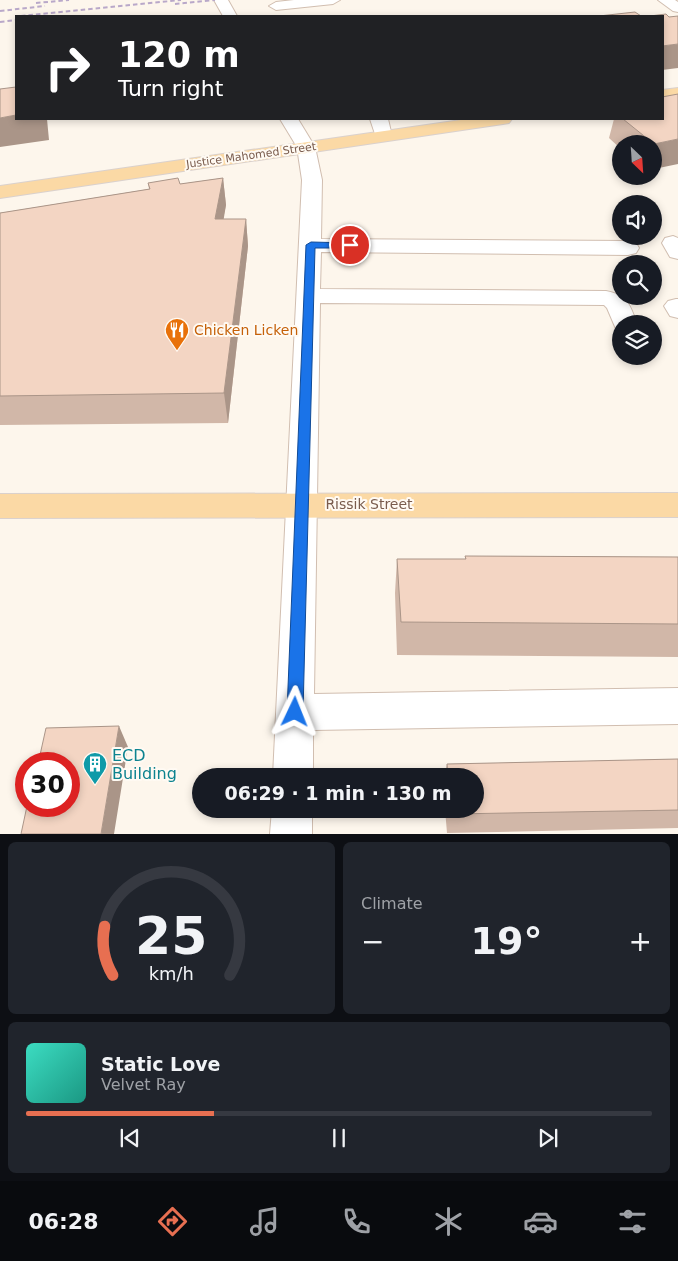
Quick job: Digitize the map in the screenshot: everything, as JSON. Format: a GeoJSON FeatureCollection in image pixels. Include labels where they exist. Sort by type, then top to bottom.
{"type":"FeatureCollection","features":[{"type":"Feature","properties":{"kind":"main road"},"geometry":{"type":"LineString","coordinates":[[664,95],[678,92]]}},
{"type":"Feature","properties":{"kind":"main road","name":"Justice Mahomed Street"},"geometry":{"type":"LineString","coordinates":[[0,192],[306,147],[381,127],[488,120]]}},
{"type":"Feature","properties":{"kind":"main road","name":"Rissik Street"},"geometry":{"type":"LineString","coordinates":[[0,506],[302,504],[678,505]]}},
{"type":"Feature","properties":{"kind":"street"},"geometry":{"type":"LineString","coordinates":[[276,6],[333,0]]}},
{"type":"Feature","properties":{"kind":"street"},"geometry":{"type":"LineString","coordinates":[[664,0],[675,16]]}},
{"type":"Feature","properties":{"kind":"street"},"geometry":{"type":"LineString","coordinates":[[291,120],[306,147],[312,180],[293,768]]}},
{"type":"Feature","properties":{"kind":"street"},"geometry":{"type":"LineString","coordinates":[[311,245],[628,248]]}},
{"type":"Feature","properties":{"kind":"street"},"geometry":{"type":"LineString","coordinates":[[309,296],[611,298],[618,304],[622,315]]}},
{"type":"Feature","properties":{"kind":"street"},"geometry":{"type":"LineString","coordinates":[[295,712],[678,706]]}},
{"type":"Feature","properties":{"kind":"street"},"geometry":{"type":"LineString","coordinates":[[291,834],[292,818]]}},
{"type":"Feature","properties":{"kind":"building"},"geometry":{"type":"Polygon","coordinates":[[[635,12],[640,15],[608,15],[635,12]]]}},
{"type":"Feature","properties":{"kind":"building"},"geometry":{"type":"Polygon","coordinates":[[[666,14],[669,17],[678,16],[678,44],[664,46],[664,15],[658,15],[666,14]]]}},
{"type":"Feature","properties":{"kind":"building"},"geometry":{"type":"Polygon","coordinates":[[[15,87],[15,115],[0,118],[0,89],[15,87]]]}},
{"type":"Feature","properties":{"kind":"building"},"geometry":{"type":"Polygon","coordinates":[[[678,94],[678,139],[662,142],[662,135],[643,135],[624,120],[664,120],[664,97],[678,94]]]}},
{"type":"Feature","properties":{"kind":"building"},"geometry":{"type":"Polygon","coordinates":[[[178,178],[180,184],[223,178],[215,219],[246,219],[224,393],[0,396],[0,213],[150,189],[148,183],[178,178]]]}},
{"type":"Feature","properties":{"kind":"building"},"geometry":{"type":"Polygon","coordinates":[[[465,556],[678,557],[678,624],[401,622],[397,559],[466,559],[465,556]]]}},
{"type":"Feature","properties":{"kind":"building"},"geometry":{"type":"Polygon","coordinates":[[[119,726],[101,834],[21,834],[25,817],[80,817],[80,752],[41,752],[46,728],[119,726]]]}},
{"type":"Feature","properties":{"kind":"building"},"geometry":{"type":"Polygon","coordinates":[[[678,759],[678,810],[484,813],[484,768],[447,768],[447,764],[678,759]]]}},
{"type":"Feature","properties":{"kind":"railway"},"geometry":{"type":"LineString","coordinates":[[36,3],[69,0]]}},
{"type":"Feature","properties":{"kind":"railway"},"geometry":{"type":"LineString","coordinates":[[31,15],[181,0]]}},
{"type":"Feature","properties":{"kind":"railway"},"geometry":{"type":"LineString","coordinates":[[175,4],[215,0]]}},
{"type":"Feature","properties":{"kind":"railway"},"geometry":{"type":"LineString","coordinates":[[0,11],[45,6]]}},
{"type":"Feature","properties":{"kind":"railway"},"geometry":{"type":"LineString","coordinates":[[0,22],[15,20]]}},
{"type":"Feature","properties":{"kind":"place","name":"Chicken Licken"},"geometry":{"type":"Point","coordinates":[177,351]}},
{"type":"Feature","properties":{"kind":"place","name":"ECD Building"},"geometry":{"type":"Point","coordinates":[95,785]}},
{"type":"Feature","properties":{"kind":"route"},"geometry":{"type":"LineString","coordinates":[[295,712],[311,245],[350,245]]}}]}
